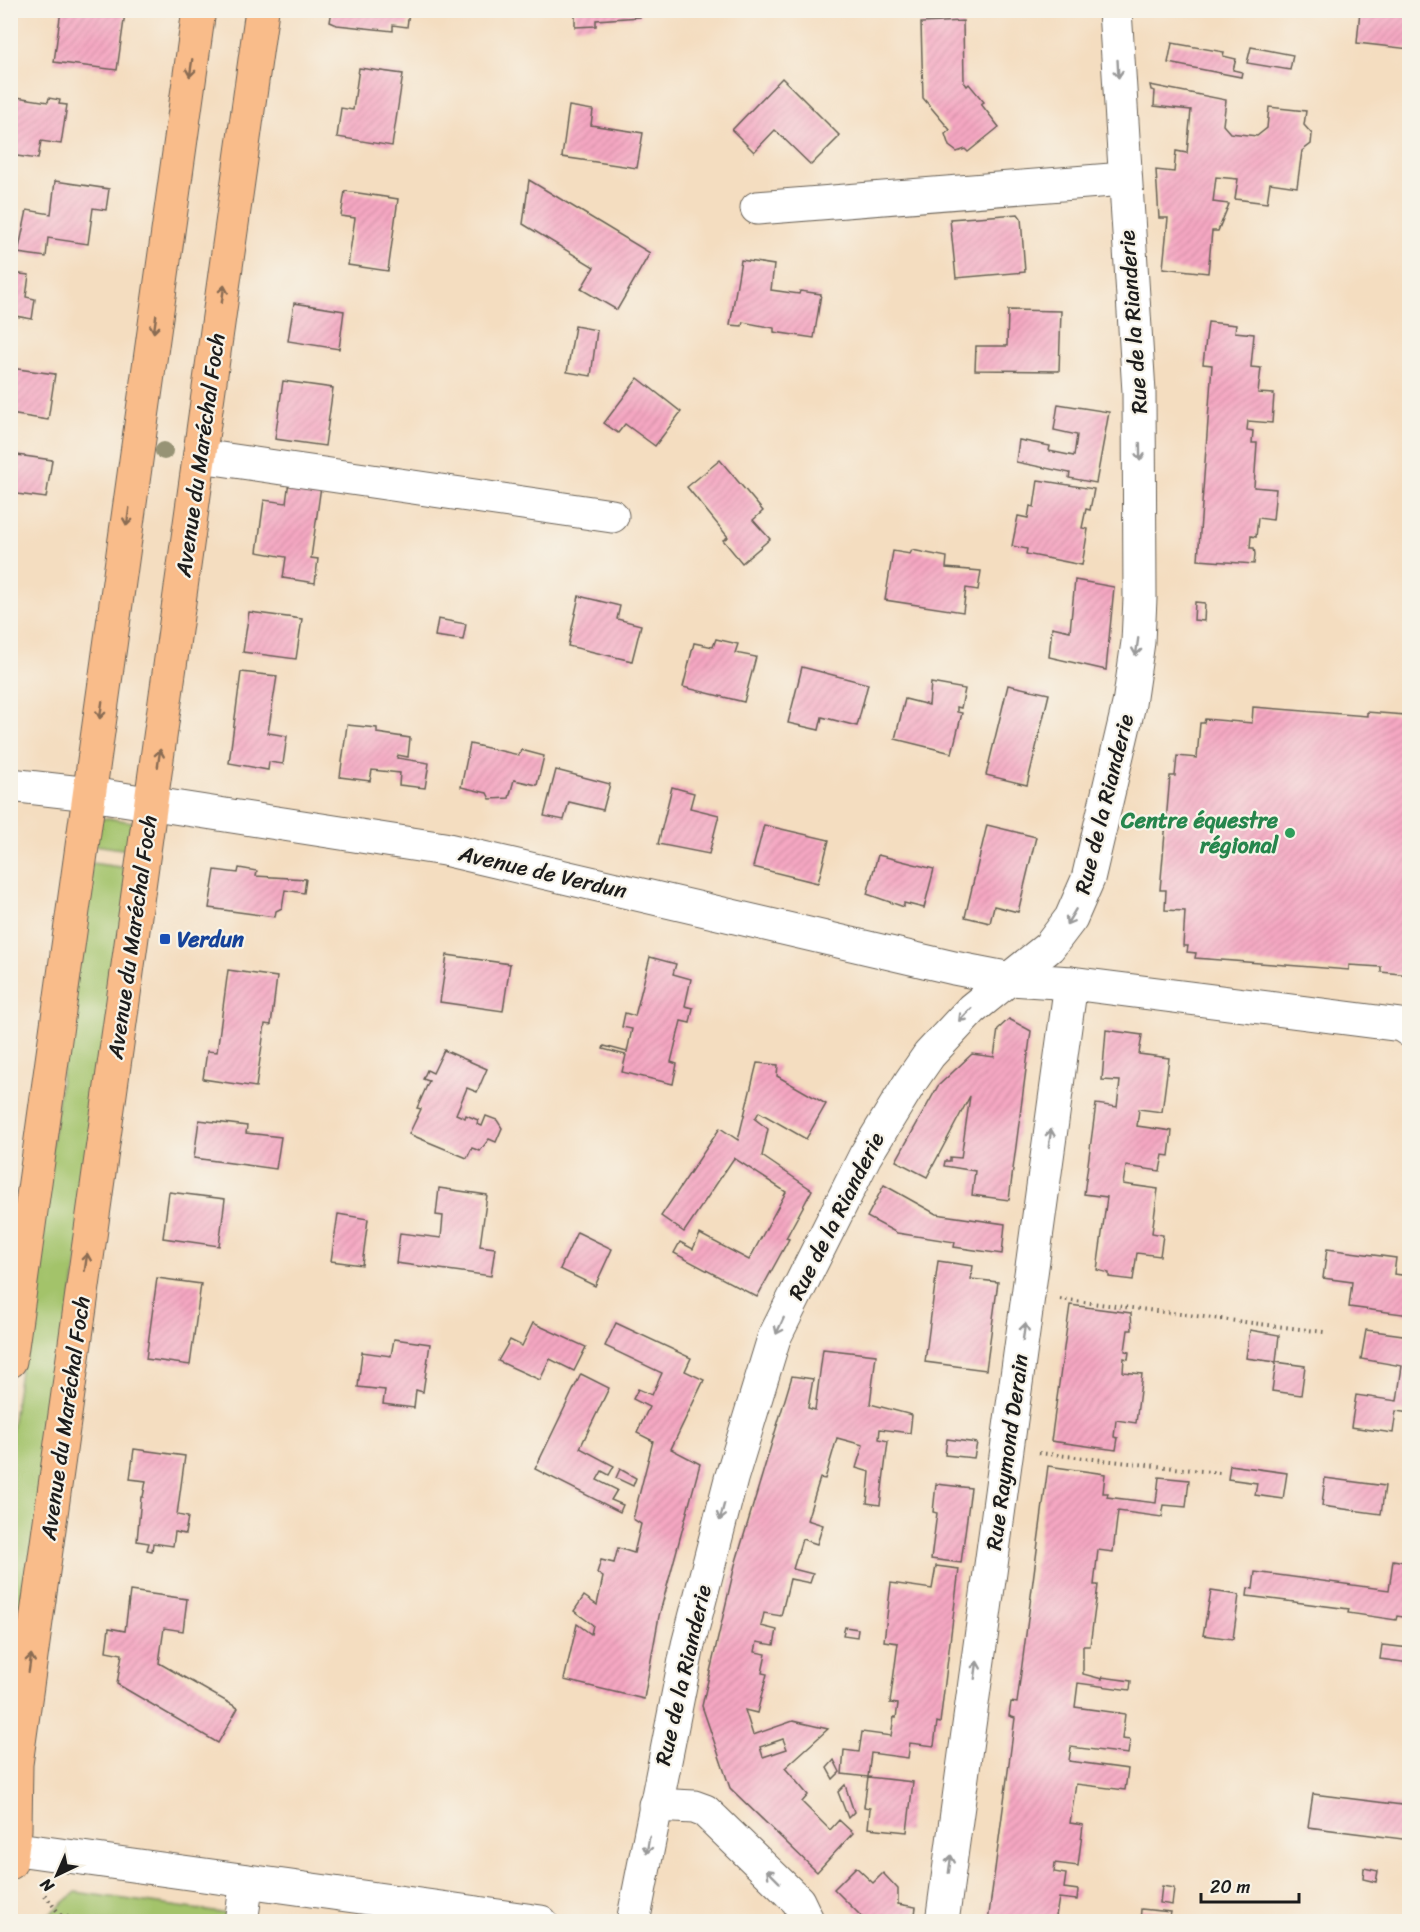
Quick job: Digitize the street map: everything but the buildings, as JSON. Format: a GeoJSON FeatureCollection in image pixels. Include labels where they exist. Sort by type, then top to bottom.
{"type":"FeatureCollection","features":[{"type":"Feature","properties":{"kind":"main road"},"geometry":{"type":"LineString","coordinates":[[10,1361],[199,10]]}},
{"type":"Feature","properties":{"kind":"main road","name":"Avenue du Maréchal Foch"},"geometry":{"type":"LineString","coordinates":[[11,1853],[16,1764],[262,10]]}},
{"type":"Feature","properties":{"kind":"street","name":"Rue de la Rianderie"},"geometry":{"type":"LineString","coordinates":[[633,1922],[688,1645],[715,1536],[774,1338],[865,1156],[899,1100],[944,1038],[972,1008],[1049,947],[1071,918],[1081,899],[1124,729],[1138,642],[1141,547],[1139,392],[1114,10]]}},
{"type":"Feature","properties":{"kind":"street"},"geometry":{"type":"LineString","coordinates":[[757,208],[1124,180]]}},
{"type":"Feature","properties":{"kind":"street"},"geometry":{"type":"LineString","coordinates":[[200,456],[612,516]]}},
{"type":"Feature","properties":{"kind":"street","name":"Avenue de Verdun"},"geometry":{"type":"LineString","coordinates":[[10,785],[90,794],[444,849],[954,968],[1011,979],[1071,983],[1401,1025],[1410,1031]]}},
{"type":"Feature","properties":{"kind":"street","name":"Rue Raymond Derain"},"geometry":{"type":"LineString","coordinates":[[942,1922],[1071,983]]}},
{"type":"Feature","properties":{"kind":"street"},"geometry":{"type":"LineString","coordinates":[[655,1805],[694,1807],[705,1811],[798,1901],[808,1922]]}},
{"type":"Feature","properties":{"kind":"street"},"geometry":{"type":"LineString","coordinates":[[11,1853],[430,1904],[541,1922]]}},
{"type":"Feature","properties":{"kind":"street"},"geometry":{"type":"LineString","coordinates":[[241,1922],[246,1881]]}},
{"type":"Feature","properties":{"kind":"path"},"geometry":{"type":"LineString","coordinates":[[1029,1295],[1324,1332]]}},
{"type":"Feature","properties":{"kind":"path"},"geometry":{"type":"LineString","coordinates":[[1006,1449],[1220,1473]]}},
{"type":"Feature","properties":{"kind":"path"},"geometry":{"type":"LineString","coordinates":[[45,1895],[61,1919],[104,1922]]}},
{"type":"Feature","properties":{"kind":"green space"},"geometry":{"type":"Polygon","coordinates":[[[101,819],[133,822],[136,851],[94,845],[101,819]]]}},
{"type":"Feature","properties":{"kind":"green space"},"geometry":{"type":"Polygon","coordinates":[[[91,863],[134,869],[11,1720],[11,1435],[91,863]]]}},
{"type":"Feature","properties":{"kind":"green space"},"geometry":{"type":"Polygon","coordinates":[[[76,1892],[228,1914],[227,1922],[41,1922],[76,1892]]]}},
{"type":"Feature","properties":{"kind":"place","name":"Centre équestre régional"},"geometry":{"type":"Point","coordinates":[1290,833]}},
{"type":"Feature","properties":{"kind":"place","name":"Verdun"},"geometry":{"type":"Point","coordinates":[165,939]}}]}
